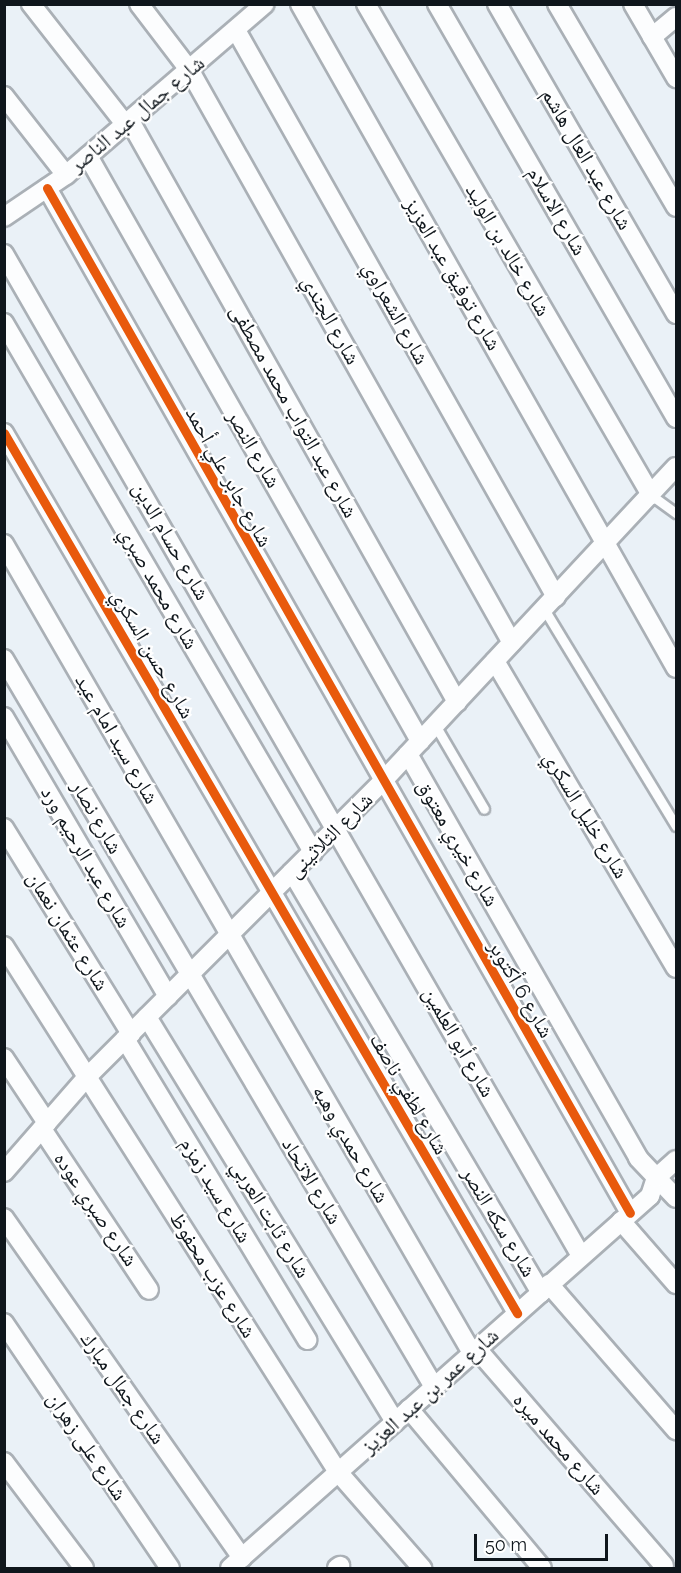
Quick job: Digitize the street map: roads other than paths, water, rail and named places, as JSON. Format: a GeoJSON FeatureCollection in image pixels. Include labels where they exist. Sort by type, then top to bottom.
{"type":"FeatureCollection","features":[{"type":"Feature","properties":{"kind":"street","name":"شارع عبد التواب محمد مصطفى"},"geometry":{"type":"LineString","coordinates":[[31,4],[128,123],[457,702]]}},
{"type":"Feature","properties":{"kind":"street","name":"شارع الجندي"},"geometry":{"type":"LineString","coordinates":[[139,4],[190,70],[512,643]]}},
{"type":"Feature","properties":{"kind":"street","name":"شارع جمال عبد الناصر"},"geometry":{"type":"LineString","coordinates":[[6,214],[66,175],[265,4]]}},
{"type":"Feature","properties":{"kind":"street","name":"شارع توفيق عبد العزيز"},"geometry":{"type":"LineString","coordinates":[[300,4],[676,668]]}},
{"type":"Feature","properties":{"kind":"street","name":"شارع خالد بن الوليد"},"geometry":{"type":"LineString","coordinates":[[366,4],[651,495]]}},
{"type":"Feature","properties":{"kind":"street","name":"شارع الاسلام"},"geometry":{"type":"LineString","coordinates":[[437,4],[676,418]]}},
{"type":"Feature","properties":{"kind":"street","name":"شارع عبد العال هاشم"},"geometry":{"type":"LineString","coordinates":[[497,4],[676,314]]}},
{"type":"Feature","properties":{"kind":"street"},"geometry":{"type":"LineString","coordinates":[[557,4],[676,207]]}},
{"type":"Feature","properties":{"kind":"street"},"geometry":{"type":"LineString","coordinates":[[633,4],[676,78]]}},
{"type":"Feature","properties":{"kind":"street"},"geometry":{"type":"LineString","coordinates":[[652,37],[676,17]]}},
{"type":"Feature","properties":{"kind":"street","name":"شارع الشعراوي"},"geometry":{"type":"LineString","coordinates":[[236,30],[550,603]]}},
{"type":"Feature","properties":{"kind":"street"},"geometry":{"type":"LineString","coordinates":[[4,96],[66,175]]}},
{"type":"Feature","properties":{"kind":"street","name":"شارع النصر"},"geometry":{"type":"LineString","coordinates":[[88,156],[414,748]]}},
{"type":"Feature","properties":{"kind":"street","name":"شارع جابر علي أحمد"},"geometry":{"type":"LineString","coordinates":[[47,188],[381,783]]}},
{"type":"Feature","properties":{"kind":"street","name":"شارع حسام الدين"},"geometry":{"type":"LineString","coordinates":[[4,254],[337,828]]}},
{"type":"Feature","properties":{"kind":"street","name":"شارع محمد صبري"},"geometry":{"type":"LineString","coordinates":[[4,323],[313,852]]}},
{"type":"Feature","properties":{"kind":"street","name":"شارع حسن السكري"},"geometry":{"type":"LineString","coordinates":[[4,433],[271,893]]}},
{"type":"Feature","properties":{"kind":"street","name":"شارع الثلاثينى"},"geometry":{"type":"LineString","coordinates":[[4,1173],[87,1077],[381,783],[676,467]]}},
{"type":"Feature","properties":{"kind":"street","name":"شارع سيد امام عيد"},"geometry":{"type":"LineString","coordinates":[[4,544],[230,934]]}},
{"type":"Feature","properties":{"kind":"street","name":"شارع نصار"},"geometry":{"type":"LineString","coordinates":[[4,659],[190,975]]}},
{"type":"Feature","properties":{"kind":"street","name":"شارع خليل السكري"},"geometry":{"type":"LineString","coordinates":[[495,661],[676,968]]}},
{"type":"Feature","properties":{"kind":"street","name":"شارع عبد الرحيم ورد"},"geometry":{"type":"LineString","coordinates":[[4,717],[168,996]]}},
{"type":"Feature","properties":{"kind":"street","name":"شارع خيري معتوق"},"geometry":{"type":"LineString","coordinates":[[414,748],[638,1158],[676,1198]]}},
{"type":"Feature","properties":{"kind":"street","name":"شارع 6 أكتوبر"},"geometry":{"type":"LineString","coordinates":[[381,783],[625,1217],[676,1284]]}},
{"type":"Feature","properties":{"kind":"street","name":"شارع عثمان نعمان"},"geometry":{"type":"LineString","coordinates":[[4,828],[128,1036]]}},
{"type":"Feature","properties":{"kind":"street","name":"شارع أبو العلمين"},"geometry":{"type":"LineString","coordinates":[[337,828],[581,1256]]}},
{"type":"Feature","properties":{"kind":"street","name":"شارع سكه النصر"},"geometry":{"type":"LineString","coordinates":[[292,872],[545,1288],[676,1430]]}},
{"type":"Feature","properties":{"kind":"street","name":"شارع لطفي ناصف"},"geometry":{"type":"LineString","coordinates":[[271,893],[517,1313]]}},
{"type":"Feature","properties":{"kind":"street","name":"شارع حمدي وهبه"},"geometry":{"type":"LineString","coordinates":[[230,934],[475,1351]]}},
{"type":"Feature","properties":{"kind":"street","name":"شارع عزب محفوظ"},"geometry":{"type":"LineString","coordinates":[[4,946],[338,1472],[422,1569]]}},
{"type":"Feature","properties":{"kind":"street","name":"شارع الاتحاد"},"geometry":{"type":"LineString","coordinates":[[190,975],[434,1387]]}},
{"type":"Feature","properties":{"kind":"street","name":"شارع ثابت العربي"},"geometry":{"type":"LineString","coordinates":[[147,1017],[395,1422]]}},
{"type":"Feature","properties":{"kind":"street","name":"شارع سيد زمزم"},"geometry":{"type":"LineString","coordinates":[[128,1036],[307,1340]]}},
{"type":"Feature","properties":{"kind":"street","name":"شارع صبري عوده"},"geometry":{"type":"LineString","coordinates":[[4,1058],[149,1290]]}},
{"type":"Feature","properties":{"kind":"street","name":"شارع عمر بن عبد العزيز"},"geometry":{"type":"LineString","coordinates":[[236,1563],[650,1196],[656,1178],[676,1160]]}},
{"type":"Feature","properties":{"kind":"street","name":"شارع جمال مبارك"},"geometry":{"type":"LineString","coordinates":[[4,1218],[236,1563]]}},
{"type":"Feature","properties":{"kind":"street","name":"شارع على زهران"},"geometry":{"type":"LineString","coordinates":[[4,1323],[170,1569]]}},
{"type":"Feature","properties":{"kind":"street","name":"شارع محمد ميره"},"geometry":{"type":"LineString","coordinates":[[475,1351],[668,1563]]}},
{"type":"Feature","properties":{"kind":"street"},"geometry":{"type":"LineString","coordinates":[[409,1409],[542,1569]]}},
{"type":"Feature","properties":{"kind":"street"},"geometry":{"type":"LineString","coordinates":[[4,1462],[84,1569]]}},
{"type":"Feature","properties":{"kind":"lane"},"geometry":{"type":"LineString","coordinates":[[651,495],[676,513]]}},
{"type":"Feature","properties":{"kind":"lane"},"geometry":{"type":"LineString","coordinates":[[550,603],[676,826]]}},
{"type":"Feature","properties":{"kind":"lane"},"geometry":{"type":"LineString","coordinates":[[435,725],[484,809]]}}]}
